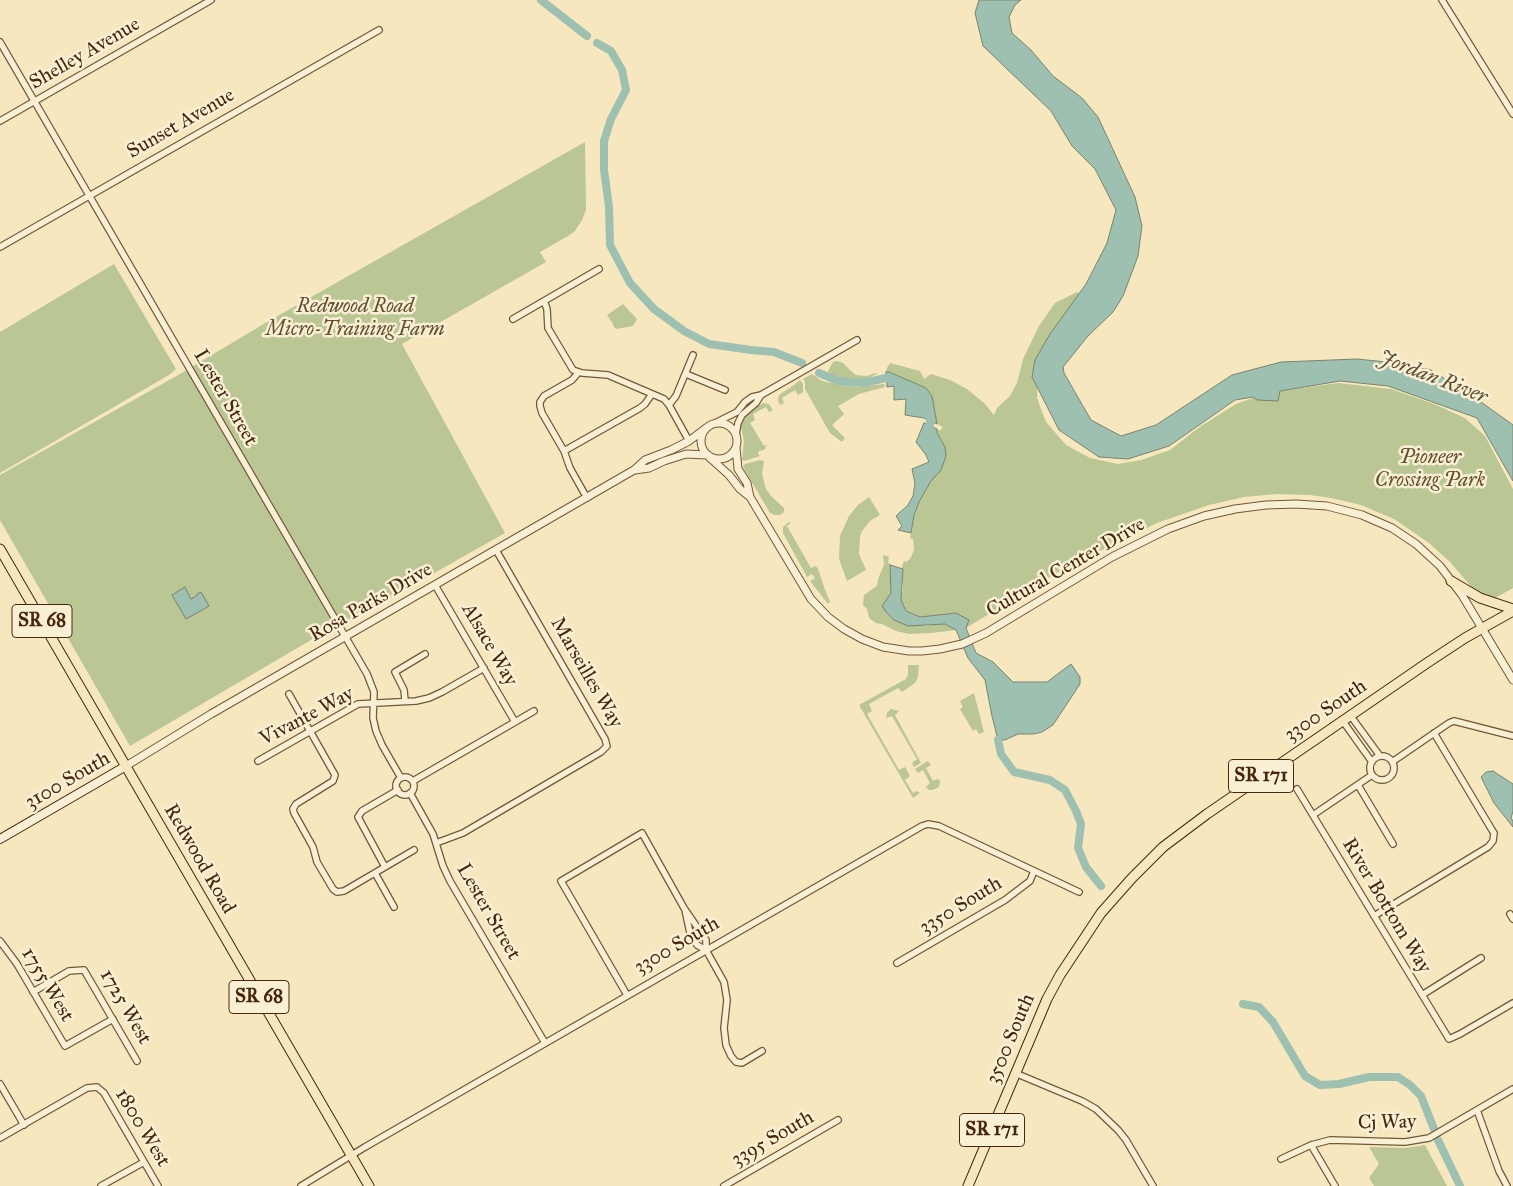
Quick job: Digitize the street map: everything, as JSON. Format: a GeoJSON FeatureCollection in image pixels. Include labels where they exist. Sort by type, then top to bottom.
{"type":"FeatureCollection","features":[{"type":"Feature","properties":{"kind":"main road","name":"Redwood Road"},"geometry":{"type":"LineString","coordinates":[[0,549],[369,1186]]}},
{"type":"Feature","properties":{"kind":"main road"},"geometry":{"type":"LineString","coordinates":[[1451,582],[1480,598],[1513,610]]}},
{"type":"Feature","properties":{"kind":"main road","name":"3300 South"},"geometry":{"type":"LineString","coordinates":[[1101,912],[1140,869],[1181,833],[1427,663],[1513,610]]}},
{"type":"Feature","properties":{"kind":"main road","name":"3100 South"},"geometry":{"type":"LineString","coordinates":[[0,839],[126,766]]}},
{"type":"Feature","properties":{"kind":"main road","name":"3500 South"},"geometry":{"type":"LineString","coordinates":[[968,1186],[1051,992],[1101,912]]}},
{"type":"Feature","properties":{"kind":"street","name":"Shelley Avenue"},"geometry":{"type":"LineString","coordinates":[[0,121],[211,0]]}},
{"type":"Feature","properties":{"kind":"street"},"geometry":{"type":"LineString","coordinates":[[1442,0],[1513,114]]}},
{"type":"Feature","properties":{"kind":"street","name":"Sunset Avenue"},"geometry":{"type":"LineString","coordinates":[[0,248],[379,30]]}},
{"type":"Feature","properties":{"kind":"street","name":"Lester Street"},"geometry":{"type":"LineString","coordinates":[[0,42],[370,680],[374,692],[376,731],[401,778]]}},
{"type":"Feature","properties":{"kind":"street"},"geometry":{"type":"LineString","coordinates":[[513,319],[599,269]]}},
{"type":"Feature","properties":{"kind":"street"},"geometry":{"type":"LineString","coordinates":[[544,301],[547,309],[549,330],[572,369],[578,372],[608,375],[664,399],[689,441]]}},
{"type":"Feature","properties":{"kind":"street"},"geometry":{"type":"LineString","coordinates":[[761,395],[756,403],[742,415],[738,423],[737,444],[733,453],[725,458],[715,459],[708,456],[700,441],[706,428],[732,415],[752,397],[761,395],[857,340]]}},
{"type":"Feature","properties":{"kind":"street"},"geometry":{"type":"LineString","coordinates":[[669,405],[676,396],[694,355]]}},
{"type":"Feature","properties":{"kind":"street"},"geometry":{"type":"LineString","coordinates":[[578,372],[572,380],[547,394],[540,402],[540,409],[564,451],[570,468],[587,498]]}},
{"type":"Feature","properties":{"kind":"street"},"geometry":{"type":"LineString","coordinates":[[686,374],[725,390]]}},
{"type":"Feature","properties":{"kind":"street"},"geometry":{"type":"LineString","coordinates":[[564,451],[640,408],[652,394]]}},
{"type":"Feature","properties":{"kind":"street"},"geometry":{"type":"LineString","coordinates":[[715,423],[720,422],[729,426],[736,434]]}},
{"type":"Feature","properties":{"kind":"street","name":"Rosa Parks Drive"},"geometry":{"type":"LineString","coordinates":[[126,766],[345,636],[587,498],[634,470],[645,460],[689,441],[706,428]]}},
{"type":"Feature","properties":{"kind":"street","name":"Cultural Center Drive"},"geometry":{"type":"LineString","coordinates":[[736,448],[738,469],[746,483],[750,497],[811,599],[828,617],[844,629],[878,645],[909,651],[940,650],[962,644],[994,628],[1094,566],[1131,546],[1168,530],[1219,512],[1251,506],[1311,504],[1327,506],[1362,516],[1392,528],[1416,544],[1440,566],[1462,595],[1513,680]]}},
{"type":"Feature","properties":{"kind":"street","name":"Rosa Parks Drive"},"geometry":{"type":"LineString","coordinates":[[634,470],[649,468],[686,454],[708,456]]}},
{"type":"Feature","properties":{"kind":"street","name":"Cultural Center Drive"},"geometry":{"type":"LineString","coordinates":[[708,456],[750,497]]}},
{"type":"Feature","properties":{"kind":"street","name":"Marseilles Way"},"geometry":{"type":"LineString","coordinates":[[436,843],[463,833],[601,752],[607,746],[606,739],[496,550]]}},
{"type":"Feature","properties":{"kind":"street","name":"Alsace Way"},"geometry":{"type":"LineString","coordinates":[[435,585],[515,722]]}},
{"type":"Feature","properties":{"kind":"street"},"geometry":{"type":"LineString","coordinates":[[405,701],[404,690],[394,672],[425,654]]}},
{"type":"Feature","properties":{"kind":"street","name":"Vivante Way"},"geometry":{"type":"LineString","coordinates":[[258,761],[355,705],[374,702],[416,701],[436,695],[484,668]]}},
{"type":"Feature","properties":{"kind":"street"},"geometry":{"type":"LineString","coordinates":[[290,694],[336,777],[331,783],[293,807],[293,811],[313,847],[317,862],[332,887],[337,892],[344,891],[414,850]]}},
{"type":"Feature","properties":{"kind":"street"},"geometry":{"type":"LineString","coordinates":[[413,781],[534,711]]}},
{"type":"Feature","properties":{"kind":"street"},"geometry":{"type":"LineString","coordinates":[[1346,718],[1380,756],[1385,756],[1392,762],[1394,770],[1387,779],[1379,780],[1372,775],[1370,766],[1380,756]]}},
{"type":"Feature","properties":{"kind":"street"},"geometry":{"type":"LineString","coordinates":[[1346,718],[1372,762]]}},
{"type":"Feature","properties":{"kind":"street"},"geometry":{"type":"LineString","coordinates":[[1392,762],[1454,721],[1512,737]]}},
{"type":"Feature","properties":{"kind":"street"},"geometry":{"type":"LineString","coordinates":[[1374,916],[1488,847],[1493,841],[1494,833],[1434,733]]}},
{"type":"Feature","properties":{"kind":"street"},"geometry":{"type":"LineString","coordinates":[[1313,815],[1372,775]]}},
{"type":"Feature","properties":{"kind":"street"},"geometry":{"type":"LineString","coordinates":[[409,777],[413,781],[414,786],[410,793],[404,795],[398,790],[397,782],[401,778],[409,777]]}},
{"type":"Feature","properties":{"kind":"street"},"geometry":{"type":"LineString","coordinates":[[1358,785],[1393,844]]}},
{"type":"Feature","properties":{"kind":"street","name":"River Bottom Way"},"geometry":{"type":"LineString","coordinates":[[1297,789],[1449,1039],[1513,1003]]}},
{"type":"Feature","properties":{"kind":"street"},"geometry":{"type":"LineString","coordinates":[[386,867],[358,817],[362,811],[398,790]]}},
{"type":"Feature","properties":{"kind":"street","name":"Lester Street"},"geometry":{"type":"LineString","coordinates":[[410,793],[429,826],[450,881],[545,1043]]}},
{"type":"Feature","properties":{"kind":"street","name":"3300 South"},"geometry":{"type":"LineString","coordinates":[[301,1186],[627,995],[908,833],[928,824],[940,826],[1079,892]]}},
{"type":"Feature","properties":{"kind":"street"},"geometry":{"type":"LineString","coordinates":[[627,995],[561,881],[642,833],[684,908],[706,940],[706,950]]}},
{"type":"Feature","properties":{"kind":"street","name":"3350 South"},"geometry":{"type":"LineString","coordinates":[[897,962],[1005,900],[1030,881],[1034,871]]}},
{"type":"Feature","properties":{"kind":"street"},"geometry":{"type":"LineString","coordinates":[[375,874],[394,906]]}},
{"type":"Feature","properties":{"kind":"street"},"geometry":{"type":"LineString","coordinates":[[684,908],[690,932],[697,945],[706,950],[720,973],[726,990],[727,1000],[724,1028],[726,1045],[731,1056],[736,1062],[742,1063],[762,1051]]}},
{"type":"Feature","properties":{"kind":"street","name":"1755 West"},"geometry":{"type":"LineString","coordinates":[[0,941],[17,964],[65,1046],[113,1019]]}},
{"type":"Feature","properties":{"kind":"street"},"geometry":{"type":"LineString","coordinates":[[1422,995],[1481,958]]}},
{"type":"Feature","properties":{"kind":"street","name":"1725 West"},"geometry":{"type":"LineString","coordinates":[[33,992],[69,971],[84,970],[137,1061]]}},
{"type":"Feature","properties":{"kind":"street"},"geometry":{"type":"LineString","coordinates":[[1015,1073],[1082,1101],[1096,1109],[1126,1140],[1153,1186]]}},
{"type":"Feature","properties":{"kind":"street"},"geometry":{"type":"LineString","coordinates":[[0,1084],[24,1125],[0,1138]]}},
{"type":"Feature","properties":{"kind":"street","name":"1800 West"},"geometry":{"type":"LineString","coordinates":[[24,1125],[84,1090],[90,1087],[97,1087],[104,1094],[158,1186]]}},
{"type":"Feature","properties":{"kind":"street","name":"Cj Way"},"geometry":{"type":"LineString","coordinates":[[1281,1159],[1311,1145],[1330,1140],[1418,1141],[1438,1134],[1513,1089]]}},
{"type":"Feature","properties":{"kind":"street"},"geometry":{"type":"LineString","coordinates":[[1477,1110],[1499,1170],[1507,1186]]}},
{"type":"Feature","properties":{"kind":"street","name":"3395 South"},"geometry":{"type":"LineString","coordinates":[[724,1186],[838,1120]]}},
{"type":"Feature","properties":{"kind":"street"},"geometry":{"type":"LineString","coordinates":[[1311,1145],[1335,1186]]}},
{"type":"Feature","properties":{"kind":"street"},"geometry":{"type":"LineString","coordinates":[[102,1186],[144,1162]]}},
{"type":"Feature","properties":{"kind":"green space","name":"Redwood Road Micro-Training Farm"},"geometry":{"type":"Polygon","coordinates":[[[585,142],[586,210],[575,231],[540,252],[546,262],[402,344],[505,533],[353,619],[323,633],[130,746],[0,520],[0,475],[585,142]]]}},
{"type":"Feature","properties":{"kind":"green space"},"geometry":{"type":"Polygon","coordinates":[[[114,264],[176,369],[169,375],[0,473],[0,332],[114,264]]]}},
{"type":"Feature","properties":{"kind":"green space","name":"Pioneer Crossing Park"},"geometry":{"type":"Polygon","coordinates":[[[1077,292],[1085,296],[1038,376],[1037,398],[1046,422],[1066,445],[1090,458],[1118,464],[1141,460],[1170,450],[1201,426],[1236,404],[1267,393],[1338,383],[1391,389],[1434,404],[1465,418],[1485,436],[1513,489],[1513,588],[1497,597],[1490,598],[1476,592],[1449,561],[1429,543],[1394,519],[1361,505],[1310,495],[1277,494],[1244,497],[1209,505],[1157,523],[1102,550],[1061,574],[1058,572],[966,628],[956,613],[920,617],[906,611],[901,600],[903,589],[902,566],[904,561],[906,562],[910,559],[914,550],[913,539],[910,538],[914,515],[945,447],[937,433],[937,429],[940,431],[943,427],[937,424],[932,397],[926,388],[886,372],[887,368],[890,363],[920,371],[924,379],[931,374],[950,380],[967,389],[984,403],[994,415],[997,408],[1010,396],[1017,383],[1023,359],[1039,326],[1055,303],[1077,292]]]}},
{"type":"Feature","properties":{"kind":"green space"},"geometry":{"type":"Polygon","coordinates":[[[623,304],[637,319],[633,326],[616,329],[607,315],[623,304]]]}},
{"type":"Feature","properties":{"kind":"green space"},"geometry":{"type":"Polygon","coordinates":[[[833,362],[843,363],[856,375],[867,376],[877,374],[866,379],[831,377],[827,373],[833,362]]]}},
{"type":"Feature","properties":{"kind":"green space"},"geometry":{"type":"Polygon","coordinates":[[[812,374],[822,381],[841,385],[858,387],[884,384],[885,387],[859,394],[838,406],[844,414],[832,425],[845,438],[842,442],[830,433],[805,389],[803,379],[812,374]]]}},
{"type":"Feature","properties":{"kind":"green space"},"geometry":{"type":"Polygon","coordinates":[[[800,380],[803,384],[803,392],[798,395],[795,390],[782,398],[784,403],[780,405],[779,395],[800,380]]]}},
{"type":"Feature","properties":{"kind":"green space"},"geometry":{"type":"Polygon","coordinates":[[[763,403],[769,404],[773,410],[769,412],[766,407],[753,414],[755,420],[750,423],[764,446],[767,445],[764,450],[759,451],[758,454],[760,456],[744,461],[742,460],[744,441],[742,421],[751,410],[763,403]]]}},
{"type":"Feature","properties":{"kind":"green space"},"geometry":{"type":"Polygon","coordinates":[[[760,460],[764,461],[762,474],[766,489],[784,508],[784,512],[780,515],[770,513],[743,467],[745,464],[760,460]]]}},
{"type":"Feature","properties":{"kind":"green space"},"geometry":{"type":"Polygon","coordinates":[[[869,497],[880,515],[870,521],[860,536],[859,554],[866,570],[847,581],[839,559],[840,536],[849,516],[858,505],[869,497]]]}},
{"type":"Feature","properties":{"kind":"green space"},"geometry":{"type":"Polygon","coordinates":[[[789,522],[791,523],[787,526],[811,568],[816,566],[818,569],[830,602],[828,604],[810,581],[815,578],[812,574],[807,577],[783,533],[783,527],[789,522]]]}},
{"type":"Feature","properties":{"kind":"green space"},"geometry":{"type":"Polygon","coordinates":[[[883,555],[889,557],[891,593],[882,606],[923,626],[945,624],[956,630],[909,634],[876,623],[869,618],[867,609],[863,605],[864,595],[877,586],[884,565],[883,555]]]}},
{"type":"Feature","properties":{"kind":"green space"},"geometry":{"type":"Polygon","coordinates":[[[908,665],[919,665],[918,677],[915,683],[902,692],[898,688],[869,704],[872,711],[867,714],[899,770],[905,767],[910,776],[905,780],[913,793],[917,791],[920,793],[913,798],[859,705],[906,679],[908,665]]]}},
{"type":"Feature","properties":{"kind":"green space"},"geometry":{"type":"Polygon","coordinates":[[[974,693],[984,732],[979,734],[976,729],[973,731],[960,709],[963,707],[960,701],[974,693]]]}},
{"type":"Feature","properties":{"kind":"green space"},"geometry":{"type":"Polygon","coordinates":[[[891,709],[899,711],[895,715],[921,763],[914,767],[912,763],[917,759],[892,716],[886,718],[887,713],[891,709]]]}},
{"type":"Feature","properties":{"kind":"green space"},"geometry":{"type":"Polygon","coordinates":[[[928,761],[931,765],[926,768],[933,781],[938,779],[940,781],[939,787],[933,790],[929,790],[926,787],[930,783],[923,770],[918,773],[915,769],[928,761]]]}},
{"type":"Feature","properties":{"kind":"green space"},"geometry":{"type":"Polygon","coordinates":[[[1425,1145],[1447,1186],[1374,1186],[1369,1178],[1379,1164],[1369,1147],[1406,1148],[1425,1145]]]}},
{"type":"Feature","properties":{"kind":"water","name":"Jordan River"},"geometry":{"type":"Polygon","coordinates":[[[979,0],[1021,0],[1015,5],[1009,17],[1012,33],[1031,50],[1053,76],[1082,98],[1098,117],[1135,197],[1142,226],[1138,256],[1123,296],[1113,312],[1088,336],[1063,367],[1064,373],[1091,420],[1121,436],[1156,425],[1232,375],[1281,362],[1357,359],[1396,363],[1431,370],[1513,425],[1513,481],[1477,418],[1388,386],[1340,381],[1280,391],[1278,401],[1257,400],[1253,397],[1235,400],[1169,446],[1128,459],[1099,457],[1059,430],[1032,377],[1035,360],[1050,334],[1086,284],[1107,243],[1116,210],[1095,169],[1072,146],[1051,111],[983,46],[975,13],[979,0]]]}},
{"type":"Feature","properties":{"kind":"water"},"geometry":{"type":"Polygon","coordinates":[[[886,372],[926,388],[932,396],[937,424],[924,418],[905,415],[906,399],[894,400],[894,386],[887,387],[886,372]]]}},
{"type":"Feature","properties":{"kind":"water"},"geometry":{"type":"Polygon","coordinates":[[[924,423],[937,429],[937,433],[945,447],[946,456],[941,470],[931,481],[919,502],[914,515],[911,533],[898,530],[902,526],[896,516],[908,505],[913,496],[915,483],[912,469],[929,462],[916,442],[924,423]]]}},
{"type":"Feature","properties":{"kind":"water"},"geometry":{"type":"Polygon","coordinates":[[[890,565],[903,569],[901,600],[906,611],[920,617],[956,613],[969,620],[966,628],[976,653],[993,662],[1013,682],[1047,682],[1071,664],[1080,677],[1080,684],[1053,725],[1042,732],[1018,734],[1005,740],[998,740],[985,680],[968,658],[956,630],[945,624],[908,626],[894,620],[882,606],[891,593],[890,565]]]}},
{"type":"Feature","properties":{"kind":"water"},"geometry":{"type":"Polygon","coordinates":[[[185,587],[191,599],[201,592],[209,606],[186,619],[172,595],[185,587]]]}},
{"type":"Feature","properties":{"kind":"water"},"geometry":{"type":"Polygon","coordinates":[[[1493,771],[1513,784],[1513,811],[1511,818],[1513,827],[1494,803],[1481,777],[1486,772],[1493,771]]]}},
{"type":"Feature","properties":{"kind":"waterway"},"geometry":{"type":"LineString","coordinates":[[541,0],[587,36]]}},
{"type":"Feature","properties":{"kind":"waterway"},"geometry":{"type":"LineString","coordinates":[[597,43],[611,51],[622,70],[626,90],[611,119],[604,141],[604,170],[609,207],[610,245],[630,283],[654,309],[684,331],[709,344],[774,352],[802,363]]}},
{"type":"Feature","properties":{"kind":"waterway"},"geometry":{"type":"LineString","coordinates":[[819,373],[838,381],[863,383],[886,378],[894,380]]}},
{"type":"Feature","properties":{"kind":"waterway"},"geometry":{"type":"LineString","coordinates":[[927,411],[930,420],[930,436]]}},
{"type":"Feature","properties":{"kind":"waterway"},"geometry":{"type":"LineString","coordinates":[[998,740],[1001,754],[1014,772],[1050,780],[1065,790],[1081,824],[1078,848],[1086,867],[1101,886]]}},
{"type":"Feature","properties":{"kind":"waterway"},"geometry":{"type":"LineString","coordinates":[[1243,1004],[1259,1007],[1273,1022],[1305,1076],[1320,1085],[1339,1084],[1369,1077],[1398,1077],[1421,1096],[1434,1129]]}},
{"type":"Feature","properties":{"kind":"waterway"},"geometry":{"type":"LineString","coordinates":[[1438,1140],[1460,1186]]}}]}
